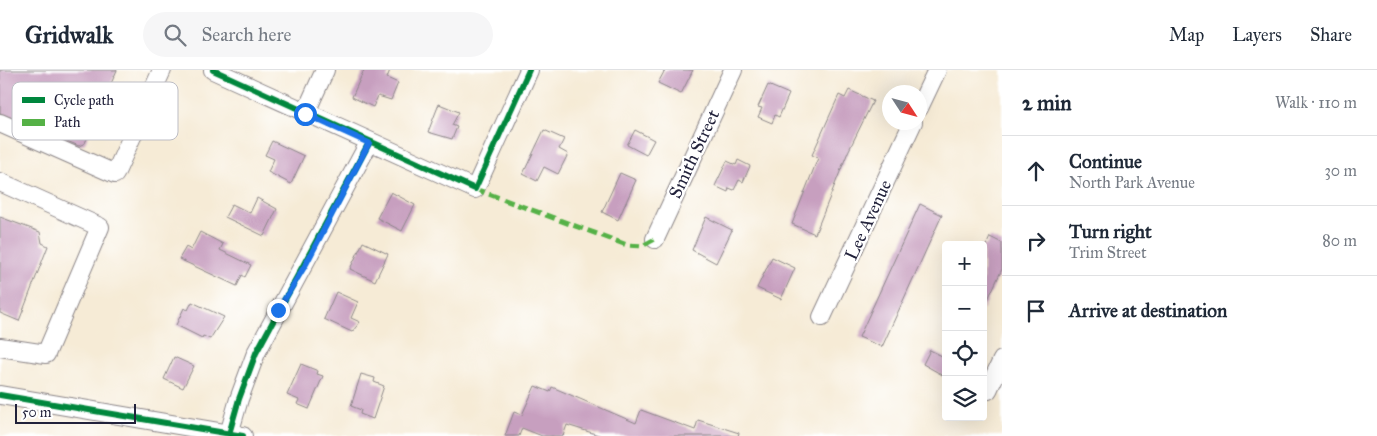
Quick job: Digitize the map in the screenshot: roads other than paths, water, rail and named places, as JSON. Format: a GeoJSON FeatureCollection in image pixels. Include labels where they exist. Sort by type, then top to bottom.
{"type":"FeatureCollection","features":[{"type":"Feature","properties":{"kind":"street"},"geometry":{"type":"LineString","coordinates":[[157,82],[162,70]]}},
{"type":"Feature","properties":{"kind":"street"},"geometry":{"type":"LineString","coordinates":[[213,70],[305,114],[475,189],[529,70]]}},
{"type":"Feature","properties":{"kind":"street"},"geometry":{"type":"LineString","coordinates":[[305,114],[325,70]]}},
{"type":"Feature","properties":{"kind":"street","name":"Smith Street"},"geometry":{"type":"LineString","coordinates":[[656,239],[733,70]]}},
{"type":"Feature","properties":{"kind":"street"},"geometry":{"type":"LineString","coordinates":[[927,92],[937,70]]}},
{"type":"Feature","properties":{"kind":"street"},"geometry":{"type":"LineString","coordinates":[[0,123],[12,128]]}},
{"type":"Feature","properties":{"kind":"street","name":"Lee Avenue"},"geometry":{"type":"LineString","coordinates":[[822,316],[909,130]]}},
{"type":"Feature","properties":{"kind":"street"},"geometry":{"type":"LineString","coordinates":[[38,140],[115,174],[130,140]]}},
{"type":"Feature","properties":{"kind":"street"},"geometry":{"type":"LineString","coordinates":[[0,395],[236,435],[239,399],[256,353],[369,143]]}},
{"type":"Feature","properties":{"kind":"street"},"geometry":{"type":"LineString","coordinates":[[0,182],[100,227],[46,354],[0,347]]}},
{"type":"Feature","properties":{"kind":"street"},"geometry":{"type":"LineString","coordinates":[[988,390],[1002,360]]}}]}
